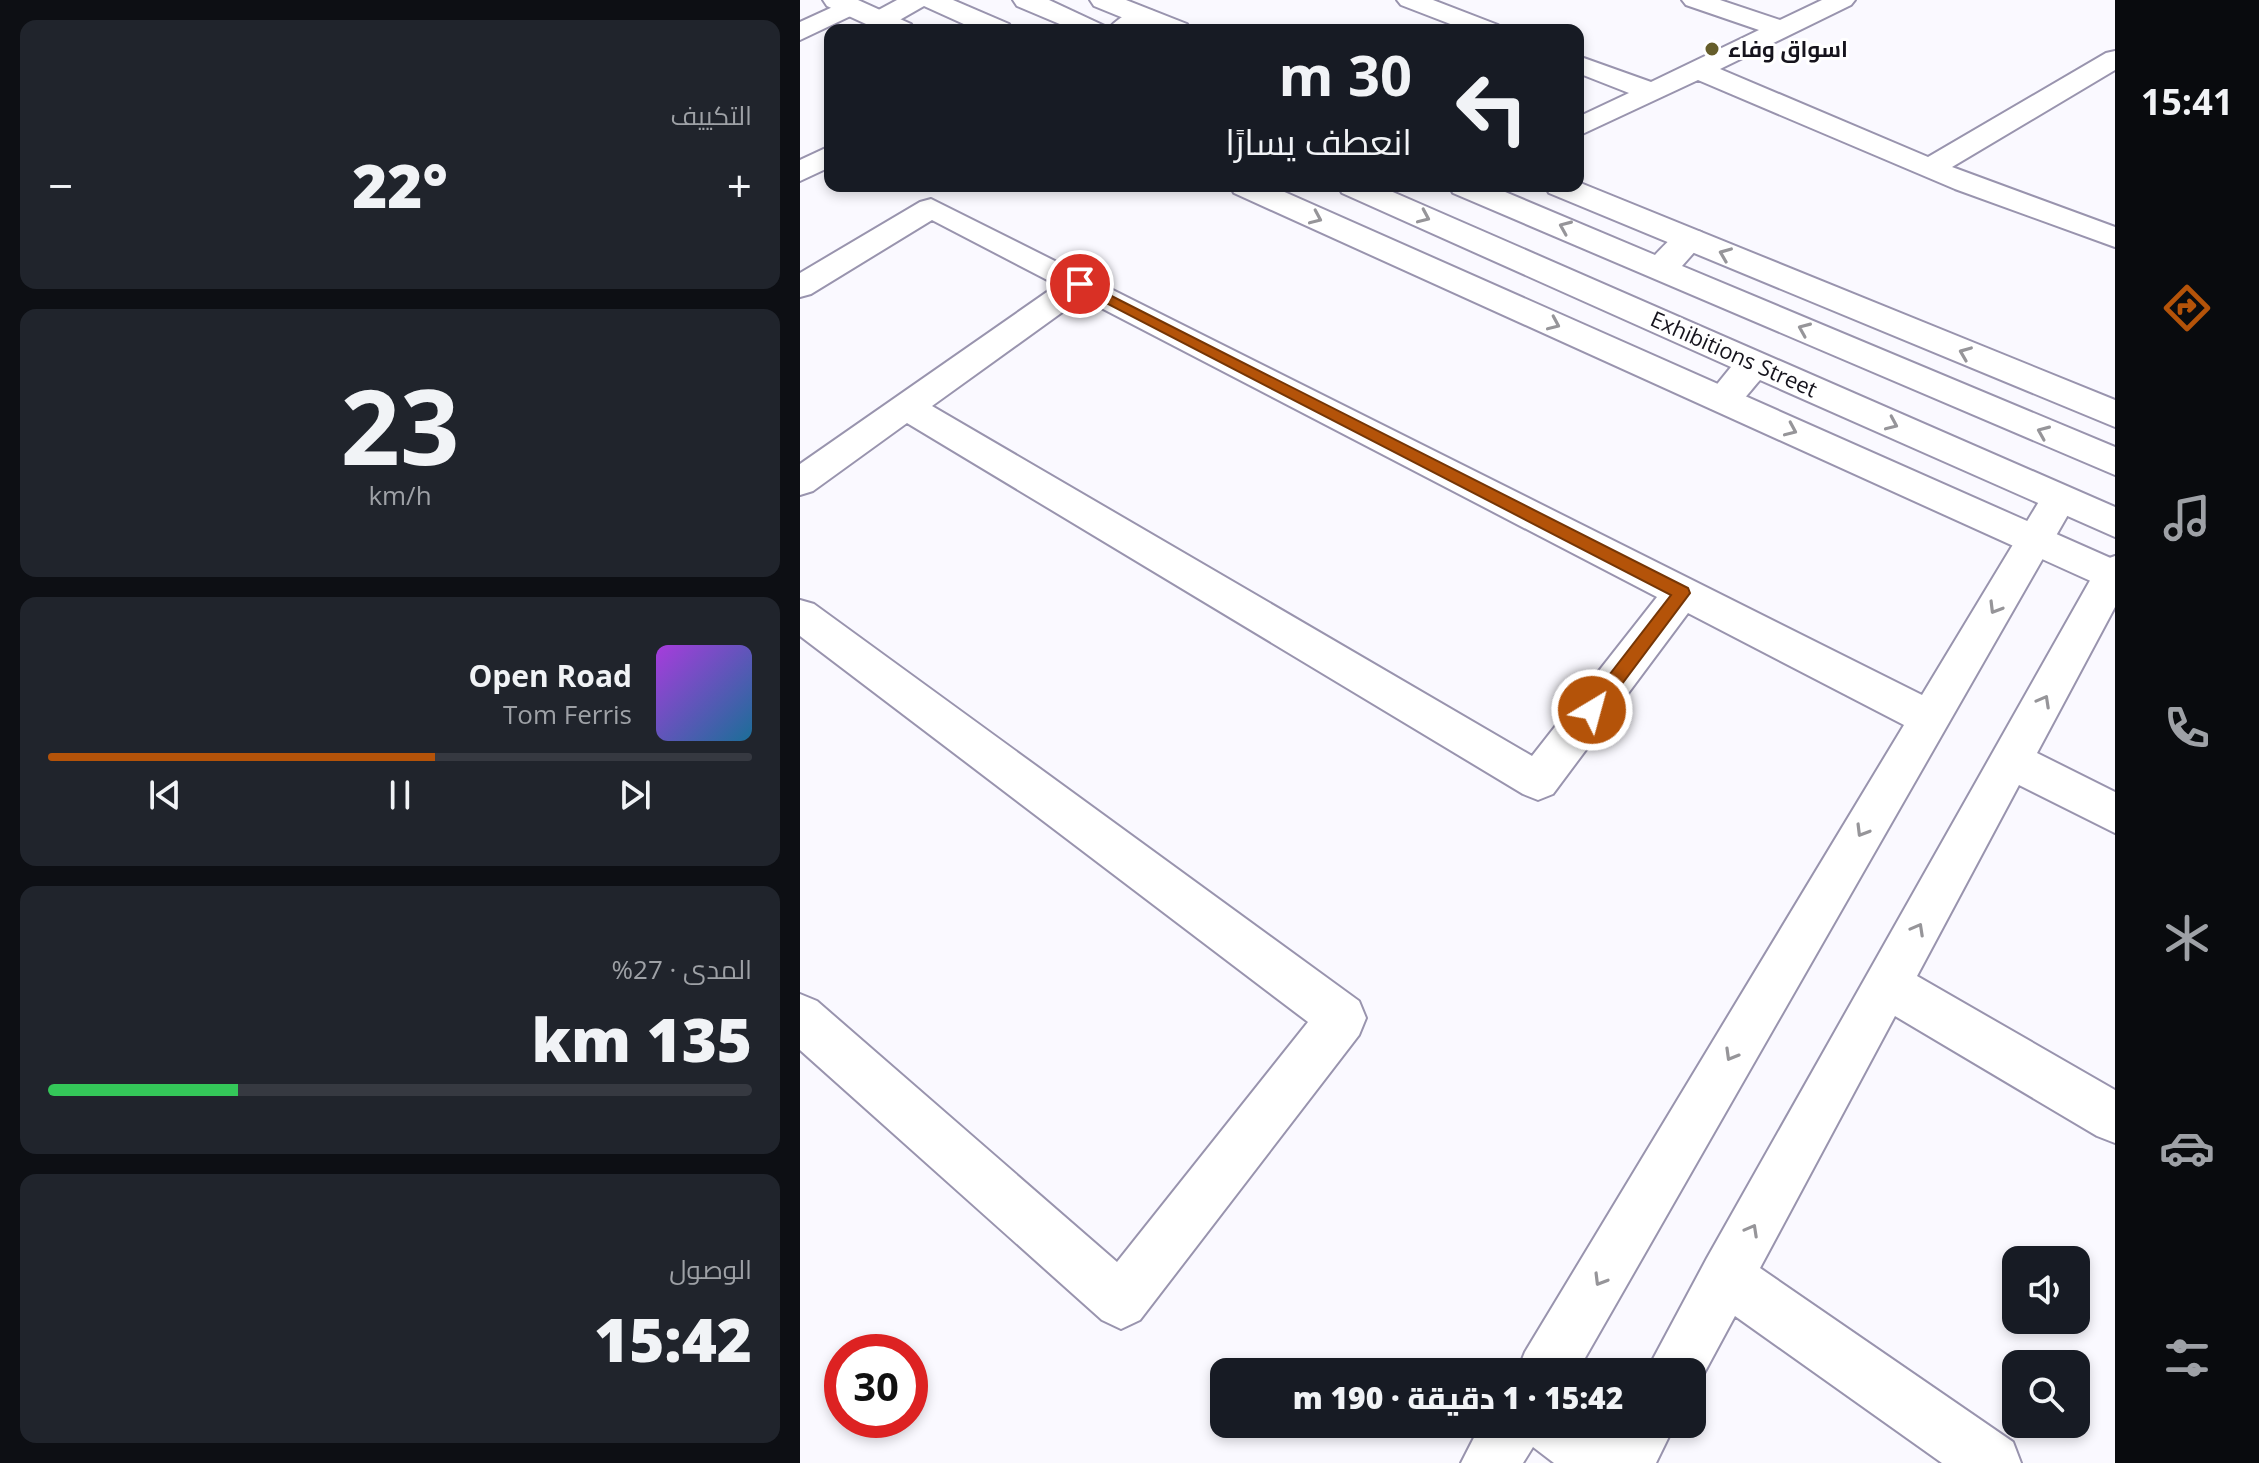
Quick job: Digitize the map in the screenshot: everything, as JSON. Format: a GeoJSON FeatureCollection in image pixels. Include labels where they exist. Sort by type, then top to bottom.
{"type":"FeatureCollection","features":[{"type":"Feature","properties":{"kind":"main road"},"geometry":{"type":"LineString","coordinates":[[892,24],[916,0]]}},
{"type":"Feature","properties":{"kind":"main road"},"geometry":{"type":"LineString","coordinates":[[931,0],[985,24]]}},
{"type":"Feature","properties":{"kind":"main road"},"geometry":{"type":"LineString","coordinates":[[1026,0],[1083,24]]}},
{"type":"Feature","properties":{"kind":"main road"},"geometry":{"type":"LineString","coordinates":[[1103,0],[1132,23]]}},
{"type":"Feature","properties":{"kind":"main road"},"geometry":{"type":"LineString","coordinates":[[843,3],[889,24]]}},
{"type":"Feature","properties":{"kind":"main road"},"geometry":{"type":"LineString","coordinates":[[1258,192],[2114,575]]}},
{"type":"Feature","properties":{"kind":"main road","name":"Exhibitions Street"},"geometry":{"type":"LineString","coordinates":[[1367,192],[2115,523]]}},
{"type":"Feature","properties":{"kind":"main road","name":"Exhibitions Street"},"geometry":{"type":"LineString","coordinates":[[1478,192],[2115,462]]}},
{"type":"Feature","properties":{"kind":"main road"},"geometry":{"type":"LineString","coordinates":[[1575,192],[2115,414]]}},
{"type":"Feature","properties":{"kind":"main road"},"geometry":{"type":"LineString","coordinates":[[1661,268],[1690,239]]}},
{"type":"Feature","properties":{"kind":"main road"},"geometry":{"type":"LineString","coordinates":[[1723,399],[1755,363]]}},
{"type":"Feature","properties":{"kind":"street"},"geometry":{"type":"LineString","coordinates":[[1410,0],[1473,24]]}},
{"type":"Feature","properties":{"kind":"street"},"geometry":{"type":"LineString","coordinates":[[1695,0],[1781,29]]}},
{"type":"Feature","properties":{"kind":"street"},"geometry":{"type":"LineString","coordinates":[[1584,125],[1842,0]]}},
{"type":"Feature","properties":{"kind":"street"},"geometry":{"type":"LineString","coordinates":[[800,32],[843,3]]}},
{"type":"Feature","properties":{"kind":"street"},"geometry":{"type":"LineString","coordinates":[[1930,168],[2115,59]]}},
{"type":"Feature","properties":{"kind":"street"},"geometry":{"type":"LineString","coordinates":[[1584,66],[1652,92]]}},
{"type":"Feature","properties":{"kind":"street"},"geometry":{"type":"LineString","coordinates":[[1698,70],[1930,168],[2115,238]]}},
{"type":"Feature","properties":{"kind":"street"},"geometry":{"type":"LineString","coordinates":[[800,140],[824,151]]}},
{"type":"Feature","properties":{"kind":"street"},"geometry":{"type":"LineString","coordinates":[[800,172],[824,158]]}},
{"type":"Feature","properties":{"kind":"street"},"geometry":{"type":"LineString","coordinates":[[800,287],[931,208],[1928,718]]}},
{"type":"Feature","properties":{"kind":"street"},"geometry":{"type":"LineString","coordinates":[[800,482],[1080,284]]}},
{"type":"Feature","properties":{"kind":"street"},"geometry":{"type":"LineString","coordinates":[[905,406],[1538,781],[1682,593]]}},
{"type":"Feature","properties":{"kind":"street"},"geometry":{"type":"LineString","coordinates":[[1553,1358],[2059,499]]}},
{"type":"Feature","properties":{"kind":"street"},"geometry":{"type":"LineString","coordinates":[[1682,1358],[2114,575]]}},
{"type":"Feature","properties":{"kind":"street"},"geometry":{"type":"LineString","coordinates":[[800,615],[1342,1018],[1121,1301],[800,1018]]}},
{"type":"Feature","properties":{"kind":"street"},"geometry":{"type":"LineString","coordinates":[[2011,760],[2115,814]]}},
{"type":"Feature","properties":{"kind":"street"},"geometry":{"type":"LineString","coordinates":[[1887,985],[2115,1118]]}},
{"type":"Feature","properties":{"kind":"street"},"geometry":{"type":"LineString","coordinates":[[1726,1277],[1992,1463]]}},
{"type":"Feature","properties":{"kind":"street"},"geometry":{"type":"LineString","coordinates":[[1490,1463],[1505,1438]]}},
{"type":"Feature","properties":{"kind":"street"},"geometry":{"type":"LineString","coordinates":[[1569,1438],[1602,1463]]}},
{"type":"Feature","properties":{"kind":"street"},"geometry":{"type":"LineString","coordinates":[[1624,1463],[1638,1438]]}},
{"type":"Feature","properties":{"kind":"place","name":"اسواق وفاء"},"geometry":{"type":"Point","coordinates":[1712,49]}},
{"type":"Feature","properties":{"kind":"route"},"geometry":{"type":"LineString","coordinates":[[1080,284],[1682,593],[1592,710]]}}]}
